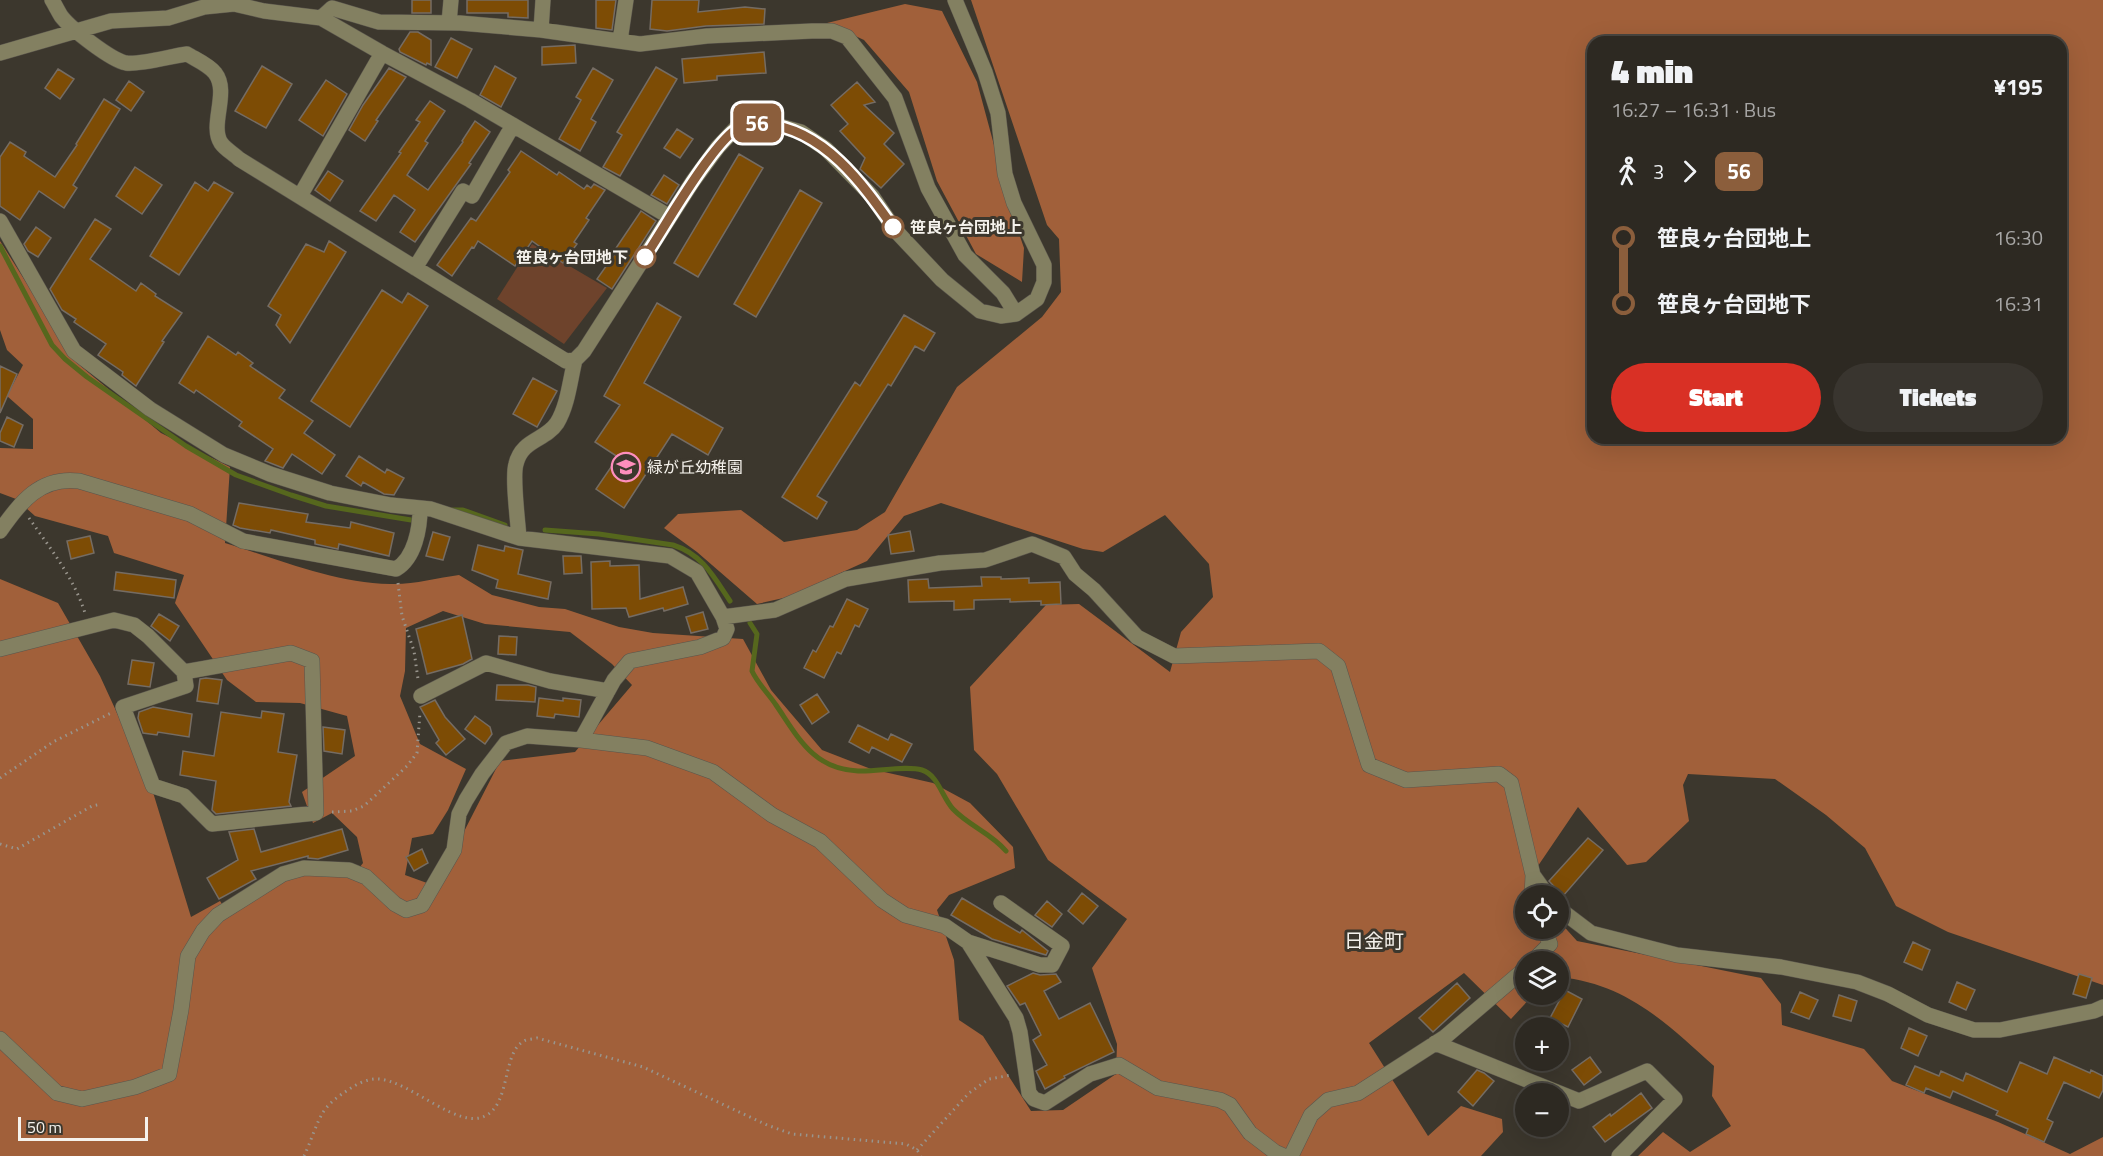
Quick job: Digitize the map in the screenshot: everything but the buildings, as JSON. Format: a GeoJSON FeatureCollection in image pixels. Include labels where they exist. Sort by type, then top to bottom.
{"type":"FeatureCollection","features":[{"type":"Feature","properties":{"kind":"street"},"geometry":{"type":"LineString","coordinates":[[52,0],[62,17],[77,32],[125,63],[187,54],[215,73],[220,88],[217,125],[220,142],[239,159],[566,362],[575,360]]}},
{"type":"Feature","properties":{"kind":"street"},"geometry":{"type":"LineString","coordinates":[[449,23],[450,0]]}},
{"type":"Feature","properties":{"kind":"street"},"geometry":{"type":"LineString","coordinates":[[541,30],[543,0]]}},
{"type":"Feature","properties":{"kind":"street"},"geometry":{"type":"LineString","coordinates":[[620,41],[626,0]]}},
{"type":"Feature","properties":{"kind":"street"},"geometry":{"type":"LineString","coordinates":[[519,538],[515,465],[520,453],[528,443],[551,431],[558,422],[563,411],[575,360],[584,351],[693,181],[717,147],[736,128],[754,123],[772,124],[801,132],[826,149],[872,196],[895,230],[942,280],[980,311],[1002,316],[1016,314],[1037,299],[1044,282],[1044,265],[1014,203],[1005,174],[998,113],[985,72],[955,0]]}},
{"type":"Feature","properties":{"kind":"street"},"geometry":{"type":"LineString","coordinates":[[0,53],[111,21],[168,18],[204,8],[234,4],[264,11],[328,9],[379,22],[449,23],[541,30],[640,44],[707,36],[832,31],[847,37],[895,98],[928,188],[965,255],[1003,293],[1016,314]]}},
{"type":"Feature","properties":{"kind":"street"},"geometry":{"type":"LineString","coordinates":[[328,9],[382,53],[513,125],[670,217]]}},
{"type":"Feature","properties":{"kind":"street"},"geometry":{"type":"LineString","coordinates":[[300,196],[382,53]]}},
{"type":"Feature","properties":{"kind":"street"},"geometry":{"type":"LineString","coordinates":[[415,268],[463,191],[472,196],[513,125]]}},
{"type":"Feature","properties":{"kind":"street"},"geometry":{"type":"LineString","coordinates":[[0,221],[74,351],[150,409],[224,455],[270,474],[330,493],[391,505],[431,509],[519,538],[670,556],[698,572],[723,617],[727,628],[723,639],[700,647],[630,661],[614,680],[581,740]]}},
{"type":"Feature","properties":{"kind":"street"},"geometry":{"type":"LineString","coordinates":[[0,531],[26,497],[45,485],[65,479],[79,481],[190,514],[231,537],[243,541],[396,569],[405,564],[420,527],[420,508]]}},
{"type":"Feature","properties":{"kind":"street"},"geometry":{"type":"LineString","coordinates":[[723,617],[775,610],[846,579],[940,563],[986,560],[1032,544],[1064,557],[1076,574],[1094,590],[1137,637],[1174,656],[1319,651],[1338,666],[1369,765],[1406,780],[1499,774],[1511,783],[1533,875],[1533,885]]}},
{"type":"Feature","properties":{"kind":"street"},"geometry":{"type":"LineString","coordinates":[[0,649],[114,620],[134,625],[184,672],[186,686],[123,707],[153,786],[184,796],[212,824],[316,813],[312,661],[291,653],[184,672]]}},
{"type":"Feature","properties":{"kind":"street"},"geometry":{"type":"LineString","coordinates":[[421,696],[486,663],[550,681],[608,691]]}},
{"type":"Feature","properties":{"kind":"street"},"geometry":{"type":"LineString","coordinates":[[0,1039],[57,1093],[82,1100],[135,1087],[169,1074],[188,956],[203,931],[218,915],[283,874],[303,868],[349,870],[366,877],[395,904],[406,910],[422,904],[454,850],[459,814],[482,774],[507,743],[527,736],[646,747],[713,772],[772,815],[820,841],[882,900],[905,915],[945,926],[968,942],[1041,965],[1052,964],[1062,946],[1001,903]]}},
{"type":"Feature","properties":{"kind":"street"},"geometry":{"type":"LineString","coordinates":[[1533,875],[1540,885]]}},
{"type":"Feature","properties":{"kind":"street"},"geometry":{"type":"LineString","coordinates":[[1569,916],[1591,933],[1677,955],[1781,967],[1857,982],[1888,994],[1928,1015],[1974,1030],[2000,1030],[2094,1011],[2103,1007]]}},
{"type":"Feature","properties":{"kind":"street"},"geometry":{"type":"LineString","coordinates":[[1543,951],[1550,944],[1548,939]]}},
{"type":"Feature","properties":{"kind":"street"},"geometry":{"type":"LineString","coordinates":[[968,942],[1016,1018],[1029,1093],[1034,1099],[1045,1103],[1090,1074],[1119,1065],[1158,1088],[1220,1100],[1230,1105],[1250,1133],[1284,1156]]}},
{"type":"Feature","properties":{"kind":"street"},"geometry":{"type":"LineString","coordinates":[[1291,1156],[1311,1115],[1328,1100],[1358,1093],[1435,1043],[1515,978]]}},
{"type":"Feature","properties":{"kind":"street"},"geometry":{"type":"LineString","coordinates":[[1435,1043],[1579,1101],[1647,1071],[1675,1099],[1619,1156]]}},
{"type":"Feature","properties":{"kind":"path"},"geometry":{"type":"LineString","coordinates":[[19,504],[56,556],[79,596],[89,626]]}},
{"type":"Feature","properties":{"kind":"path"},"geometry":{"type":"LineString","coordinates":[[316,813],[352,811],[364,806],[407,766],[417,753],[421,696],[414,651],[402,616],[396,569]]}},
{"type":"Feature","properties":{"kind":"path"},"geometry":{"type":"LineString","coordinates":[[0,778],[53,741],[123,707]]}},
{"type":"Feature","properties":{"kind":"path"},"geometry":{"type":"LineString","coordinates":[[0,844],[17,849],[92,806],[101,804]]}},
{"type":"Feature","properties":{"kind":"path"},"geometry":{"type":"LineString","coordinates":[[304,1156],[322,1114],[335,1098],[358,1083],[379,1079],[415,1091],[453,1114],[469,1120],[484,1117],[497,1107],[514,1050],[523,1041],[537,1038],[643,1067],[767,1125],[792,1134],[906,1144],[917,1150],[921,1156]]}},
{"type":"Feature","properties":{"kind":"path"},"geometry":{"type":"LineString","coordinates":[[917,1150],[969,1093],[989,1079],[1026,1072]]}},
{"type":"Feature","properties":{"kind":"shaded area"},"geometry":{"type":"Polygon","coordinates":[[[971,0],[2103,0],[2103,985],[1948,932],[1896,906],[1865,848],[1826,815],[1775,779],[1688,774],[1683,785],[1689,821],[1646,862],[1627,865],[1578,807],[1525,885],[1515,885],[1515,939],[1569,939],[1569,932],[1577,941],[1761,978],[1781,1004],[1782,1025],[1864,1049],[1892,1081],[1998,1122],[2070,1154],[2103,1137],[2103,1156],[1638,1156],[1663,1132],[1690,1152],[1731,1126],[1712,1096],[1714,1066],[1644,1008],[1605,988],[1569,979],[1569,951],[1515,951],[1515,1005],[1524,1005],[1511,1019],[1464,973],[1369,1043],[1428,1136],[1461,1106],[1502,1119],[1503,1132],[1481,1156],[0,1156],[0,579],[58,603],[100,676],[152,789],[191,917],[220,901],[226,910],[297,870],[356,872],[363,863],[357,837],[332,813],[313,823],[302,792],[355,756],[347,716],[300,703],[256,702],[227,680],[175,603],[184,575],[114,553],[108,536],[35,516],[16,499],[0,493],[0,448],[33,449],[33,419],[7,396],[23,365],[7,350],[0,330],[0,241],[77,363],[161,433],[230,467],[225,543],[327,575],[369,583],[398,584],[459,575],[492,595],[539,607],[565,609],[619,627],[653,633],[743,639],[771,690],[822,750],[871,769],[933,783],[970,803],[1013,847],[1015,868],[949,895],[937,910],[954,960],[959,1020],[983,1036],[1031,1111],[1063,1110],[1116,1074],[1117,1044],[1092,968],[1127,919],[1048,860],[997,774],[974,750],[970,687],[1046,605],[1079,604],[1170,672],[1181,632],[1213,597],[1209,564],[1165,515],[1103,552],[1083,549],[941,503],[904,516],[867,561],[788,597],[757,604],[697,552],[664,528],[678,514],[741,510],[784,542],[857,530],[885,512],[957,387],[1042,317],[1061,292],[1059,239],[1047,225],[971,0]],[[443,611],[406,628],[405,671],[400,696],[420,744],[466,769],[448,810],[433,834],[412,838],[405,875],[438,887],[500,761],[575,752],[632,685],[612,664],[570,632],[485,624],[443,611]]]}},
{"type":"Feature","properties":{"kind":"shaded area"},"geometry":{"type":"Polygon","coordinates":[[[905,4],[942,11],[977,82],[1024,248],[1022,282],[976,254],[937,181],[909,92],[864,40],[827,23],[905,4]]]}},
{"type":"Feature","properties":{"kind":"shaded area"},"geometry":{"type":"Polygon","coordinates":[[[532,244],[607,288],[564,344],[497,299],[532,244]]]}},
{"type":"Feature","properties":{"kind":"waterway"},"geometry":{"type":"LineString","coordinates":[[0,246],[52,345],[65,359],[186,446],[236,475],[291,495],[326,506],[411,520]]}},
{"type":"Feature","properties":{"kind":"waterway"},"geometry":{"type":"LineString","coordinates":[[452,510],[463,510],[505,525]]}},
{"type":"Feature","properties":{"kind":"waterway"},"geometry":{"type":"LineString","coordinates":[[545,530],[599,534],[673,545],[700,560],[730,601]]}},
{"type":"Feature","properties":{"kind":"waterway"},"geometry":{"type":"LineString","coordinates":[[750,623],[757,634],[752,671],[792,729],[818,758],[842,769],[858,771],[908,768],[922,770],[936,781],[953,809],[994,839],[1006,851]]}},
{"type":"Feature","properties":{"kind":"bus line","name":"56"},"geometry":{"type":"LineString","coordinates":[[645,257],[717,147],[736,128],[754,123],[772,124],[801,132],[826,149],[872,196],[893,227]]}},
{"type":"Feature","properties":{"kind":"place","name":"笹良ヶ台団地上"},"geometry":{"type":"Point","coordinates":[893,227]}},
{"type":"Feature","properties":{"kind":"place","name":"笹良ヶ台団地下"},"geometry":{"type":"Point","coordinates":[645,257]}},
{"type":"Feature","properties":{"kind":"place","name":"緑が丘幼稚園"},"geometry":{"type":"Point","coordinates":[626,467]}},
{"type":"Feature","properties":{"kind":"district","name":"日金町"},"geometry":{"type":"Point","coordinates":[1374,941]}}]}
